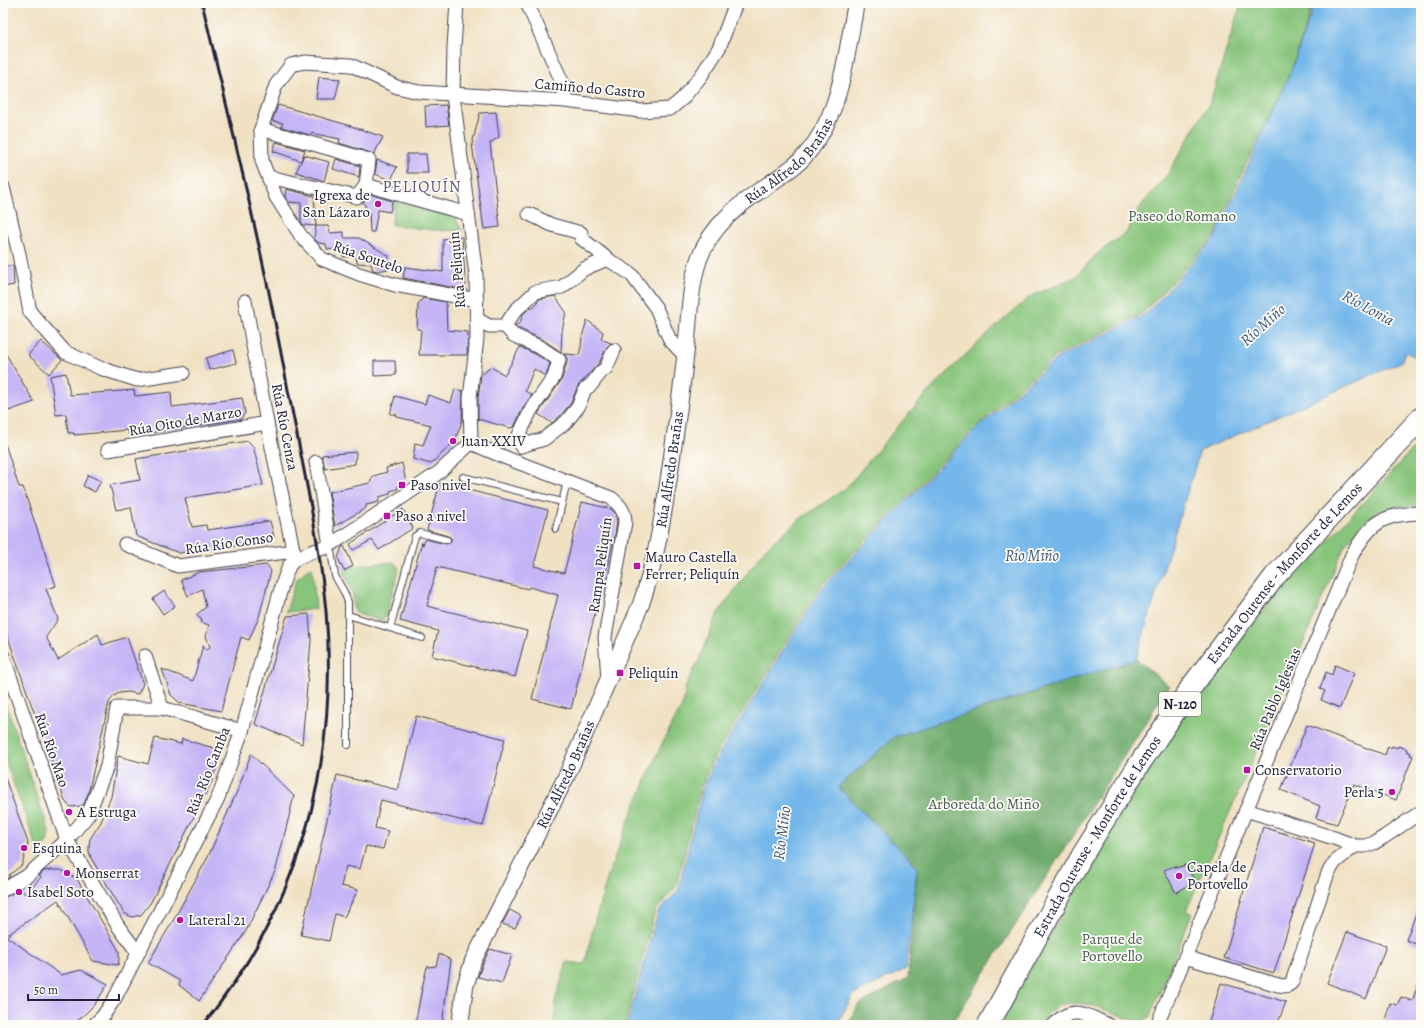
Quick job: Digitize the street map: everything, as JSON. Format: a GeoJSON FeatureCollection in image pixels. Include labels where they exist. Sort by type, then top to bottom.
{"type":"FeatureCollection","features":[{"type":"Feature","properties":{"kind":"highway","name":"Estrada Ourense - Monforte de Lemos"},"geometry":{"type":"LineString","coordinates":[[988,1025],[1083,854],[1138,766],[1192,686],[1275,576],[1421,418]]}},
{"type":"Feature","properties":{"kind":"street","name":"Rúa Peliquín"},"geometry":{"type":"LineString","coordinates":[[457,3],[453,95],[476,275],[477,300],[477,338],[470,398],[471,443]]}},
{"type":"Feature","properties":{"kind":"street"},"geometry":{"type":"LineString","coordinates":[[527,3],[562,82],[566,101]]}},
{"type":"Feature","properties":{"kind":"street","name":"Camiño do Castro"},"geometry":{"type":"LineString","coordinates":[[453,95],[566,101],[640,110],[670,108],[682,99],[701,76],[719,48],[736,3]]}},
{"type":"Feature","properties":{"kind":"street","name":"Rúa Alfredo Brañas"},"geometry":{"type":"LineString","coordinates":[[460,1025],[465,987],[473,961],[567,775],[649,581],[656,554],[665,505],[686,357],[693,282],[704,247],[712,234],[735,208],[792,168],[810,149],[820,134],[827,121],[839,88],[856,3]]}},
{"type":"Feature","properties":{"kind":"street","name":"Rúa Soutelo"},"geometry":{"type":"LineString","coordinates":[[453,95],[419,92],[397,87],[351,66],[305,62],[291,65],[276,85],[261,129],[262,161],[276,197],[301,236],[322,258],[359,274],[395,285],[477,300]]}},
{"type":"Feature","properties":{"kind":"street"},"geometry":{"type":"LineString","coordinates":[[261,129],[369,160],[366,185],[357,197],[269,177]]}},
{"type":"Feature","properties":{"kind":"street"},"geometry":{"type":"LineString","coordinates":[[366,185],[468,214]]}},
{"type":"Feature","properties":{"kind":"street"},"geometry":{"type":"LineString","coordinates":[[3,187],[19,254],[30,312],[65,352],[100,368],[137,380],[183,373]]}},
{"type":"Feature","properties":{"kind":"street"},"geometry":{"type":"LineString","coordinates":[[529,214],[552,225],[581,233],[581,238],[609,260],[631,274],[656,308],[670,340],[686,357]]}},
{"type":"Feature","properties":{"kind":"street"},"geometry":{"type":"LineString","coordinates":[[505,326],[515,311],[535,292],[562,287],[584,268],[607,259],[609,260]]}},
{"type":"Feature","properties":{"kind":"street","name":"Rúa Río Cenza"},"geometry":{"type":"LineString","coordinates":[[245,301],[267,423],[295,555]]}},
{"type":"Feature","properties":{"kind":"street"},"geometry":{"type":"LineString","coordinates":[[477,319],[489,326],[505,326],[513,335],[541,348],[560,360],[554,377],[531,410],[519,435],[521,446]]}},
{"type":"Feature","properties":{"kind":"street"},"geometry":{"type":"LineString","coordinates":[[510,459],[521,446],[544,439],[566,422],[578,407],[585,389],[591,385],[606,368],[614,350]]}},
{"type":"Feature","properties":{"kind":"street","name":"Rúa Oito de Marzo"},"geometry":{"type":"LineString","coordinates":[[108,450],[267,423]]}},
{"type":"Feature","properties":{"kind":"street"},"geometry":{"type":"LineString","coordinates":[[295,555],[311,552],[324,547],[438,473],[471,443]]}},
{"type":"Feature","properties":{"kind":"street","name":"Rampa Peliquín"},"geometry":{"type":"LineString","coordinates":[[471,443],[611,498],[622,508],[625,516],[625,522],[606,637],[608,678]]}},
{"type":"Feature","properties":{"kind":"street"},"geometry":{"type":"LineString","coordinates":[[316,462],[324,547]]}},
{"type":"Feature","properties":{"kind":"street","name":"Rúa Pablo Iglesias"},"geometry":{"type":"LineString","coordinates":[[1157,1025],[1348,564],[1360,542],[1371,528],[1386,518],[1407,513],[1421,513]]}},
{"type":"Feature","properties":{"kind":"street","name":"Rúa Río Conso"},"geometry":{"type":"LineString","coordinates":[[125,544],[178,566],[295,555]]}},
{"type":"Feature","properties":{"kind":"street","name":"Rúa Río Camba"},"geometry":{"type":"LineString","coordinates":[[94,1025],[103,1016],[115,998],[218,798],[242,731],[282,585],[295,555]]}},
{"type":"Feature","properties":{"kind":"street","name":"Rúa Río Mao"},"geometry":{"type":"LineString","coordinates":[[3,656],[66,840],[118,926],[138,953]]}},
{"type":"Feature","properties":{"kind":"street"},"geometry":{"type":"LineString","coordinates":[[145,656],[162,708]]}},
{"type":"Feature","properties":{"kind":"street"},"geometry":{"type":"LineString","coordinates":[[3,890],[27,876],[66,840],[88,815],[107,766],[117,708],[162,708],[242,731]]}},
{"type":"Feature","properties":{"kind":"street"},"geometry":{"type":"LineString","coordinates":[[1246,810],[1355,846],[1365,846],[1374,843],[1421,812]]}},
{"type":"Feature","properties":{"kind":"street"},"geometry":{"type":"LineString","coordinates":[[1185,957],[1278,985],[1289,986],[1292,982],[1328,873],[1335,862],[1355,846]]}},
{"type":"Feature","properties":{"kind":"street"},"geometry":{"type":"LineString","coordinates":[[1054,1025],[1060,1018],[1076,1012],[1108,1025]]}},
{"type":"Feature","properties":{"kind":"lane"},"geometry":{"type":"LineString","coordinates":[[463,477],[562,502]]}},
{"type":"Feature","properties":{"kind":"lane"},"geometry":{"type":"LineString","coordinates":[[556,529],[567,481]]}},
{"type":"Feature","properties":{"kind":"lane"},"geometry":{"type":"LineString","coordinates":[[390,628],[415,536],[420,534],[447,540]]}},
{"type":"Feature","properties":{"kind":"lane"},"geometry":{"type":"LineString","coordinates":[[324,547],[335,576],[348,602],[348,745]]}},
{"type":"Feature","properties":{"kind":"lane"},"geometry":{"type":"LineString","coordinates":[[348,615],[422,638]]}},
{"type":"Feature","properties":{"kind":"green space","name":"Paseo do Romano"},"geometry":{"type":"Polygon","coordinates":[[[1241,3],[1313,3],[1291,71],[1238,181],[1214,237],[1143,313],[1056,356],[972,431],[820,587],[715,756],[701,786],[676,887],[655,911],[625,1025],[554,1025],[555,1001],[567,962],[585,964],[594,924],[608,876],[630,817],[660,748],[683,704],[686,685],[700,658],[718,613],[765,549],[800,519],[846,488],[932,388],[986,335],[1031,296],[1075,277],[1098,253],[1127,232],[1141,206],[1167,175],[1210,102],[1241,3]]]}},
{"type":"Feature","properties":{"kind":"green space"},"geometry":{"type":"Polygon","coordinates":[[[394,201],[435,211],[455,218],[462,231],[434,230],[392,225],[394,201]]]}},
{"type":"Feature","properties":{"kind":"green space","name":"Parque de Portovello"},"geometry":{"type":"Polygon","coordinates":[[[1421,440],[1421,506],[1395,507],[1385,509],[1377,513],[1361,525],[1345,545],[1266,730],[1186,911],[1192,913],[1150,1016],[1142,1022],[1135,1021],[1097,1007],[1071,1003],[1059,1006],[1049,1013],[1041,1025],[1000,1025],[1034,961],[1140,780],[1202,690],[1267,606],[1421,440]]]}},
{"type":"Feature","properties":{"kind":"green space"},"geometry":{"type":"Polygon","coordinates":[[[392,562],[397,565],[399,570],[386,616],[382,620],[379,620],[358,614],[353,607],[353,595],[344,571],[353,566],[392,562]]]}},
{"type":"Feature","properties":{"kind":"green space"},"geometry":{"type":"Polygon","coordinates":[[[312,567],[316,609],[286,612],[296,580],[312,567]]]}},
{"type":"Feature","properties":{"kind":"green space","name":"Arboreda do Miño"},"geometry":{"type":"Polygon","coordinates":[[[1136,659],[1169,686],[951,1025],[848,1025],[858,1005],[908,978],[917,867],[837,787],[894,737],[1136,659]]]}},
{"type":"Feature","properties":{"kind":"green space"},"geometry":{"type":"Polygon","coordinates":[[[3,696],[49,831],[47,843],[38,851],[3,754],[3,696]]]}},
{"type":"Feature","properties":{"kind":"water","name":"Río Miño"},"geometry":{"type":"Polygon","coordinates":[[[1315,3],[1421,3],[1421,359],[1405,352],[1401,362],[1200,451],[1136,659],[894,737],[838,787],[917,867],[906,969],[853,995],[836,1025],[627,1025],[658,912],[678,891],[703,787],[718,756],[821,589],[972,433],[1057,358],[1146,314],[1215,238],[1291,71],[1315,3]]]}},
{"type":"Feature","properties":{"kind":"building"},"geometry":{"type":"Polygon","coordinates":[[[319,77],[340,79],[335,99],[316,99],[319,77]]]}},
{"type":"Feature","properties":{"kind":"building"},"geometry":{"type":"Polygon","coordinates":[[[278,105],[348,125],[383,137],[374,154],[339,143],[340,139],[311,133],[310,135],[281,127],[283,123],[272,121],[278,105]]]}},
{"type":"Feature","properties":{"kind":"building"},"geometry":{"type":"Polygon","coordinates":[[[446,105],[449,125],[426,127],[425,106],[446,105]]]}},
{"type":"Feature","properties":{"kind":"building"},"geometry":{"type":"Polygon","coordinates":[[[496,112],[499,137],[490,143],[500,227],[484,229],[472,144],[480,113],[496,112]]]}},
{"type":"Feature","properties":{"kind":"building"},"geometry":{"type":"Polygon","coordinates":[[[276,142],[305,150],[301,161],[273,151],[276,142]]]}},
{"type":"Feature","properties":{"kind":"building"},"geometry":{"type":"Polygon","coordinates":[[[407,154],[426,154],[428,173],[407,173],[407,154]]]}},
{"type":"Feature","properties":{"kind":"building"},"geometry":{"type":"Polygon","coordinates":[[[304,155],[329,162],[324,181],[296,172],[304,155]]]}},
{"type":"Feature","properties":{"kind":"building"},"geometry":{"type":"Polygon","coordinates":[[[336,159],[360,166],[359,177],[333,169],[336,159]]]}},
{"type":"Feature","properties":{"kind":"building"},"geometry":{"type":"Polygon","coordinates":[[[377,160],[397,167],[391,180],[375,174],[377,160]]]}},
{"type":"Feature","properties":{"kind":"building"},"geometry":{"type":"Polygon","coordinates":[[[286,189],[314,196],[316,226],[303,225],[301,221],[301,203],[288,202],[285,197],[286,189]]]}},
{"type":"Feature","properties":{"kind":"building","name":"Igrexa de San Lázaro"},"geometry":{"type":"Polygon","coordinates":[[[370,194],[392,201],[390,212],[378,210],[374,232],[370,232],[369,211],[363,202],[370,194]]]}},
{"type":"Feature","properties":{"kind":"building"},"geometry":{"type":"Polygon","coordinates":[[[316,226],[328,226],[330,233],[344,232],[344,238],[359,238],[389,256],[388,269],[377,271],[373,270],[371,264],[357,263],[356,256],[343,257],[342,251],[327,249],[326,244],[319,243],[314,239],[316,226]]]}},
{"type":"Feature","properties":{"kind":"building"},"geometry":{"type":"Polygon","coordinates":[[[462,237],[466,290],[403,278],[405,267],[443,272],[443,239],[462,237]]]}},
{"type":"Feature","properties":{"kind":"building"},"geometry":{"type":"Polygon","coordinates":[[[13,265],[14,285],[3,287],[3,267],[13,265]]]}},
{"type":"Feature","properties":{"kind":"building"},"geometry":{"type":"Polygon","coordinates":[[[555,296],[566,312],[562,331],[561,352],[545,341],[515,326],[520,323],[523,314],[531,307],[534,307],[539,299],[555,296]]]}},
{"type":"Feature","properties":{"kind":"building"},"geometry":{"type":"Polygon","coordinates":[[[423,298],[446,302],[447,330],[468,332],[467,355],[419,355],[421,329],[417,329],[418,304],[423,298]]]}},
{"type":"Feature","properties":{"kind":"building"},"geometry":{"type":"Polygon","coordinates":[[[587,320],[603,332],[601,339],[611,343],[607,347],[599,363],[578,386],[571,403],[552,423],[538,414],[562,379],[567,362],[567,358],[564,354],[579,355],[587,320]]]}},
{"type":"Feature","properties":{"kind":"building"},"geometry":{"type":"Polygon","coordinates":[[[41,341],[62,360],[49,374],[28,355],[41,341]]]}},
{"type":"Feature","properties":{"kind":"building"},"geometry":{"type":"Polygon","coordinates":[[[520,347],[550,363],[547,373],[545,376],[534,369],[525,391],[532,395],[524,406],[514,427],[510,428],[478,419],[478,398],[481,375],[491,367],[505,375],[520,347]]]}},
{"type":"Feature","properties":{"kind":"building"},"geometry":{"type":"Polygon","coordinates":[[[3,349],[34,402],[3,413],[3,349]]]}},
{"type":"Feature","properties":{"kind":"building"},"geometry":{"type":"Polygon","coordinates":[[[233,350],[236,363],[209,370],[206,358],[233,350]]]}},
{"type":"Feature","properties":{"kind":"building"},"geometry":{"type":"Polygon","coordinates":[[[374,361],[395,361],[396,375],[374,376],[374,361]]]}},
{"type":"Feature","properties":{"kind":"building"},"geometry":{"type":"Polygon","coordinates":[[[66,373],[70,395],[134,390],[135,396],[171,392],[172,407],[242,398],[245,413],[241,419],[129,436],[128,430],[74,435],[74,433],[68,433],[66,414],[56,415],[50,376],[66,373]]]}},
{"type":"Feature","properties":{"kind":"building"},"geometry":{"type":"Polygon","coordinates":[[[455,389],[463,391],[462,421],[455,441],[431,464],[413,459],[415,443],[423,445],[431,425],[397,417],[396,414],[390,414],[395,396],[425,404],[428,395],[451,403],[455,389]]]}},
{"type":"Feature","properties":{"kind":"building"},"geometry":{"type":"Polygon","coordinates":[[[248,441],[253,446],[263,485],[185,498],[192,527],[206,525],[207,530],[270,521],[274,537],[268,542],[179,553],[136,536],[131,507],[116,510],[110,485],[140,480],[136,459],[248,441]]]}},
{"type":"Feature","properties":{"kind":"building"},"geometry":{"type":"Polygon","coordinates":[[[5,444],[19,487],[23,487],[56,586],[46,589],[58,619],[46,637],[58,660],[98,634],[102,645],[127,637],[143,684],[138,694],[128,692],[119,693],[109,702],[88,794],[84,804],[81,806],[71,807],[65,801],[3,623],[3,445],[5,444]]]}},
{"type":"Feature","properties":{"kind":"building"},"geometry":{"type":"Polygon","coordinates":[[[356,452],[355,464],[325,469],[322,455],[356,452]]]}},
{"type":"Feature","properties":{"kind":"building"},"geometry":{"type":"Polygon","coordinates":[[[402,463],[406,482],[398,486],[398,489],[390,491],[390,494],[379,497],[379,502],[366,505],[366,508],[335,526],[329,492],[370,483],[373,476],[387,472],[386,468],[402,463]]]}},
{"type":"Feature","properties":{"kind":"building"},"geometry":{"type":"Polygon","coordinates":[[[88,475],[101,481],[95,492],[83,486],[88,475]]]}},
{"type":"Feature","properties":{"kind":"building"},"geometry":{"type":"Polygon","coordinates":[[[440,483],[548,510],[534,566],[564,573],[582,502],[611,509],[615,513],[617,522],[615,535],[571,709],[532,699],[558,595],[529,587],[528,589],[437,567],[427,606],[527,631],[515,677],[432,656],[438,631],[400,621],[422,542],[423,545],[425,539],[446,544],[451,541],[451,538],[448,536],[427,530],[440,483]]]}},
{"type":"Feature","properties":{"kind":"building"},"geometry":{"type":"Polygon","coordinates":[[[403,509],[413,528],[379,550],[372,540],[353,550],[350,544],[403,509]]]}},
{"type":"Feature","properties":{"kind":"building"},"geometry":{"type":"Polygon","coordinates":[[[344,546],[353,566],[344,571],[338,558],[342,547],[344,546]]]}},
{"type":"Feature","properties":{"kind":"building"},"geometry":{"type":"Polygon","coordinates":[[[267,565],[271,571],[259,617],[249,640],[241,637],[221,711],[180,703],[171,695],[162,669],[193,681],[203,645],[206,650],[210,647],[206,636],[209,625],[200,622],[202,620],[196,615],[206,607],[202,589],[188,596],[181,580],[199,572],[267,565]]]}},
{"type":"Feature","properties":{"kind":"building"},"geometry":{"type":"Polygon","coordinates":[[[164,591],[175,606],[163,614],[153,599],[164,591]]]}},
{"type":"Feature","properties":{"kind":"building"},"geometry":{"type":"Polygon","coordinates":[[[309,614],[311,640],[302,744],[255,724],[287,616],[309,614]]]}},
{"type":"Feature","properties":{"kind":"building"},"geometry":{"type":"Polygon","coordinates":[[[1335,665],[1354,673],[1340,708],[1321,700],[1325,691],[1320,689],[1326,672],[1332,675],[1335,665]]]}},
{"type":"Feature","properties":{"kind":"building"},"geometry":{"type":"Polygon","coordinates":[[[416,716],[505,739],[483,826],[381,800],[375,828],[388,831],[383,849],[366,846],[360,869],[346,866],[341,886],[358,890],[344,917],[335,914],[329,941],[301,935],[337,775],[398,790],[416,716]]]}},
{"type":"Feature","properties":{"kind":"building"},"geometry":{"type":"Polygon","coordinates":[[[1307,725],[1385,755],[1388,746],[1391,748],[1392,746],[1397,748],[1398,746],[1407,749],[1406,751],[1411,753],[1410,755],[1413,756],[1396,800],[1354,784],[1337,824],[1316,818],[1320,806],[1281,790],[1307,725]]]}},
{"type":"Feature","properties":{"kind":"building"},"geometry":{"type":"Polygon","coordinates":[[[155,738],[181,744],[182,739],[221,750],[217,767],[211,779],[213,779],[151,902],[141,915],[132,917],[124,913],[91,858],[89,845],[90,839],[101,822],[111,797],[118,756],[148,764],[155,738]]]}},
{"type":"Feature","properties":{"kind":"building"},"geometry":{"type":"Polygon","coordinates":[[[251,754],[294,796],[276,869],[246,931],[199,1001],[179,985],[180,981],[148,963],[208,857],[238,789],[251,754]]]}},
{"type":"Feature","properties":{"kind":"building"},"geometry":{"type":"Polygon","coordinates":[[[3,775],[28,843],[22,865],[3,881],[3,775]]]}},
{"type":"Feature","properties":{"kind":"building"},"geometry":{"type":"Polygon","coordinates":[[[1263,827],[1315,843],[1274,973],[1224,958],[1263,827]]]}},
{"type":"Feature","properties":{"kind":"building","name":"Capela de Portovello"},"geometry":{"type":"Polygon","coordinates":[[[1186,865],[1195,881],[1176,893],[1164,870],[1175,866],[1175,868],[1186,865]]]}},
{"type":"Feature","properties":{"kind":"building"},"geometry":{"type":"Polygon","coordinates":[[[61,870],[77,879],[119,951],[118,965],[93,961],[58,900],[6,936],[61,975],[81,970],[108,984],[95,1004],[72,1025],[3,1025],[3,898],[21,889],[26,895],[41,877],[39,876],[44,871],[61,870]]]}},
{"type":"Feature","properties":{"kind":"building"},"geometry":{"type":"Polygon","coordinates":[[[1421,903],[1421,946],[1406,940],[1421,903]]]}},
{"type":"Feature","properties":{"kind":"building"},"geometry":{"type":"Polygon","coordinates":[[[510,910],[521,916],[515,928],[502,924],[510,910]]]}},
{"type":"Feature","properties":{"kind":"building"},"geometry":{"type":"Polygon","coordinates":[[[1347,932],[1386,946],[1366,999],[1327,983],[1347,932]]]}},
{"type":"Feature","properties":{"kind":"building"},"geometry":{"type":"Polygon","coordinates":[[[490,949],[512,955],[502,983],[478,977],[490,949]]]}},
{"type":"Feature","properties":{"kind":"building"},"geometry":{"type":"Polygon","coordinates":[[[439,954],[451,960],[442,1025],[415,1025],[427,967],[436,966],[439,954]]]}},
{"type":"Feature","properties":{"kind":"building"},"geometry":{"type":"Polygon","coordinates":[[[1420,980],[1421,1025],[1397,1025],[1385,1020],[1390,1003],[1397,1005],[1401,997],[1412,1001],[1420,980]]]}},
{"type":"Feature","properties":{"kind":"building"},"geometry":{"type":"Polygon","coordinates":[[[1221,983],[1286,1002],[1277,1025],[1208,1025],[1221,983]]]}},
{"type":"Feature","properties":{"kind":"railway"},"geometry":{"type":"LineString","coordinates":[[202,3],[257,236],[305,475],[323,584],[326,611],[328,668],[326,724],[319,778],[306,830],[288,881],[265,930],[237,978],[203,1025]]}},
{"type":"Feature","properties":{"kind":"place","name":"Igrexa de San Lázaro"},"geometry":{"type":"Point","coordinates":[378,204]}},
{"type":"Feature","properties":{"kind":"place","name":"Juan XXIV"},"geometry":{"type":"Point","coordinates":[453,441]}},
{"type":"Feature","properties":{"kind":"place","name":"Paso nivel"},"geometry":{"type":"Point","coordinates":[402,485]}},
{"type":"Feature","properties":{"kind":"place","name":"Paso a nivel"},"geometry":{"type":"Point","coordinates":[387,516]}},
{"type":"Feature","properties":{"kind":"place","name":"Mauro Castella Ferrer; Peliquín"},"geometry":{"type":"Point","coordinates":[637,566]}},
{"type":"Feature","properties":{"kind":"place","name":"Peliquín"},"geometry":{"type":"Point","coordinates":[620,673]}},
{"type":"Feature","properties":{"kind":"place","name":"Conservatorio"},"geometry":{"type":"Point","coordinates":[1247,770]}},
{"type":"Feature","properties":{"kind":"place","name":"Perla 5"},"geometry":{"type":"Point","coordinates":[1392,792]}},
{"type":"Feature","properties":{"kind":"place","name":"A Estruga"},"geometry":{"type":"Point","coordinates":[69,812]}},
{"type":"Feature","properties":{"kind":"place","name":"Esquina"},"geometry":{"type":"Point","coordinates":[24,848]}},
{"type":"Feature","properties":{"kind":"place","name":"Monserrat"},"geometry":{"type":"Point","coordinates":[67,873]}},
{"type":"Feature","properties":{"kind":"place","name":"Capela de Portovello"},"geometry":{"type":"Point","coordinates":[1179,876]}},
{"type":"Feature","properties":{"kind":"place","name":"Isabel Soto"},"geometry":{"type":"Point","coordinates":[19,892]}},
{"type":"Feature","properties":{"kind":"place","name":"Lateral 21"},"geometry":{"type":"Point","coordinates":[180,920]}},
{"type":"Feature","properties":{"kind":"district","name":"PELIQUÍN"},"geometry":{"type":"Point","coordinates":[422,187]}},
{"type":"Feature","properties":{"kind":"water label","name":"Río Lonia"},"geometry":{"type":"Point","coordinates":[1368,308]}}]}
